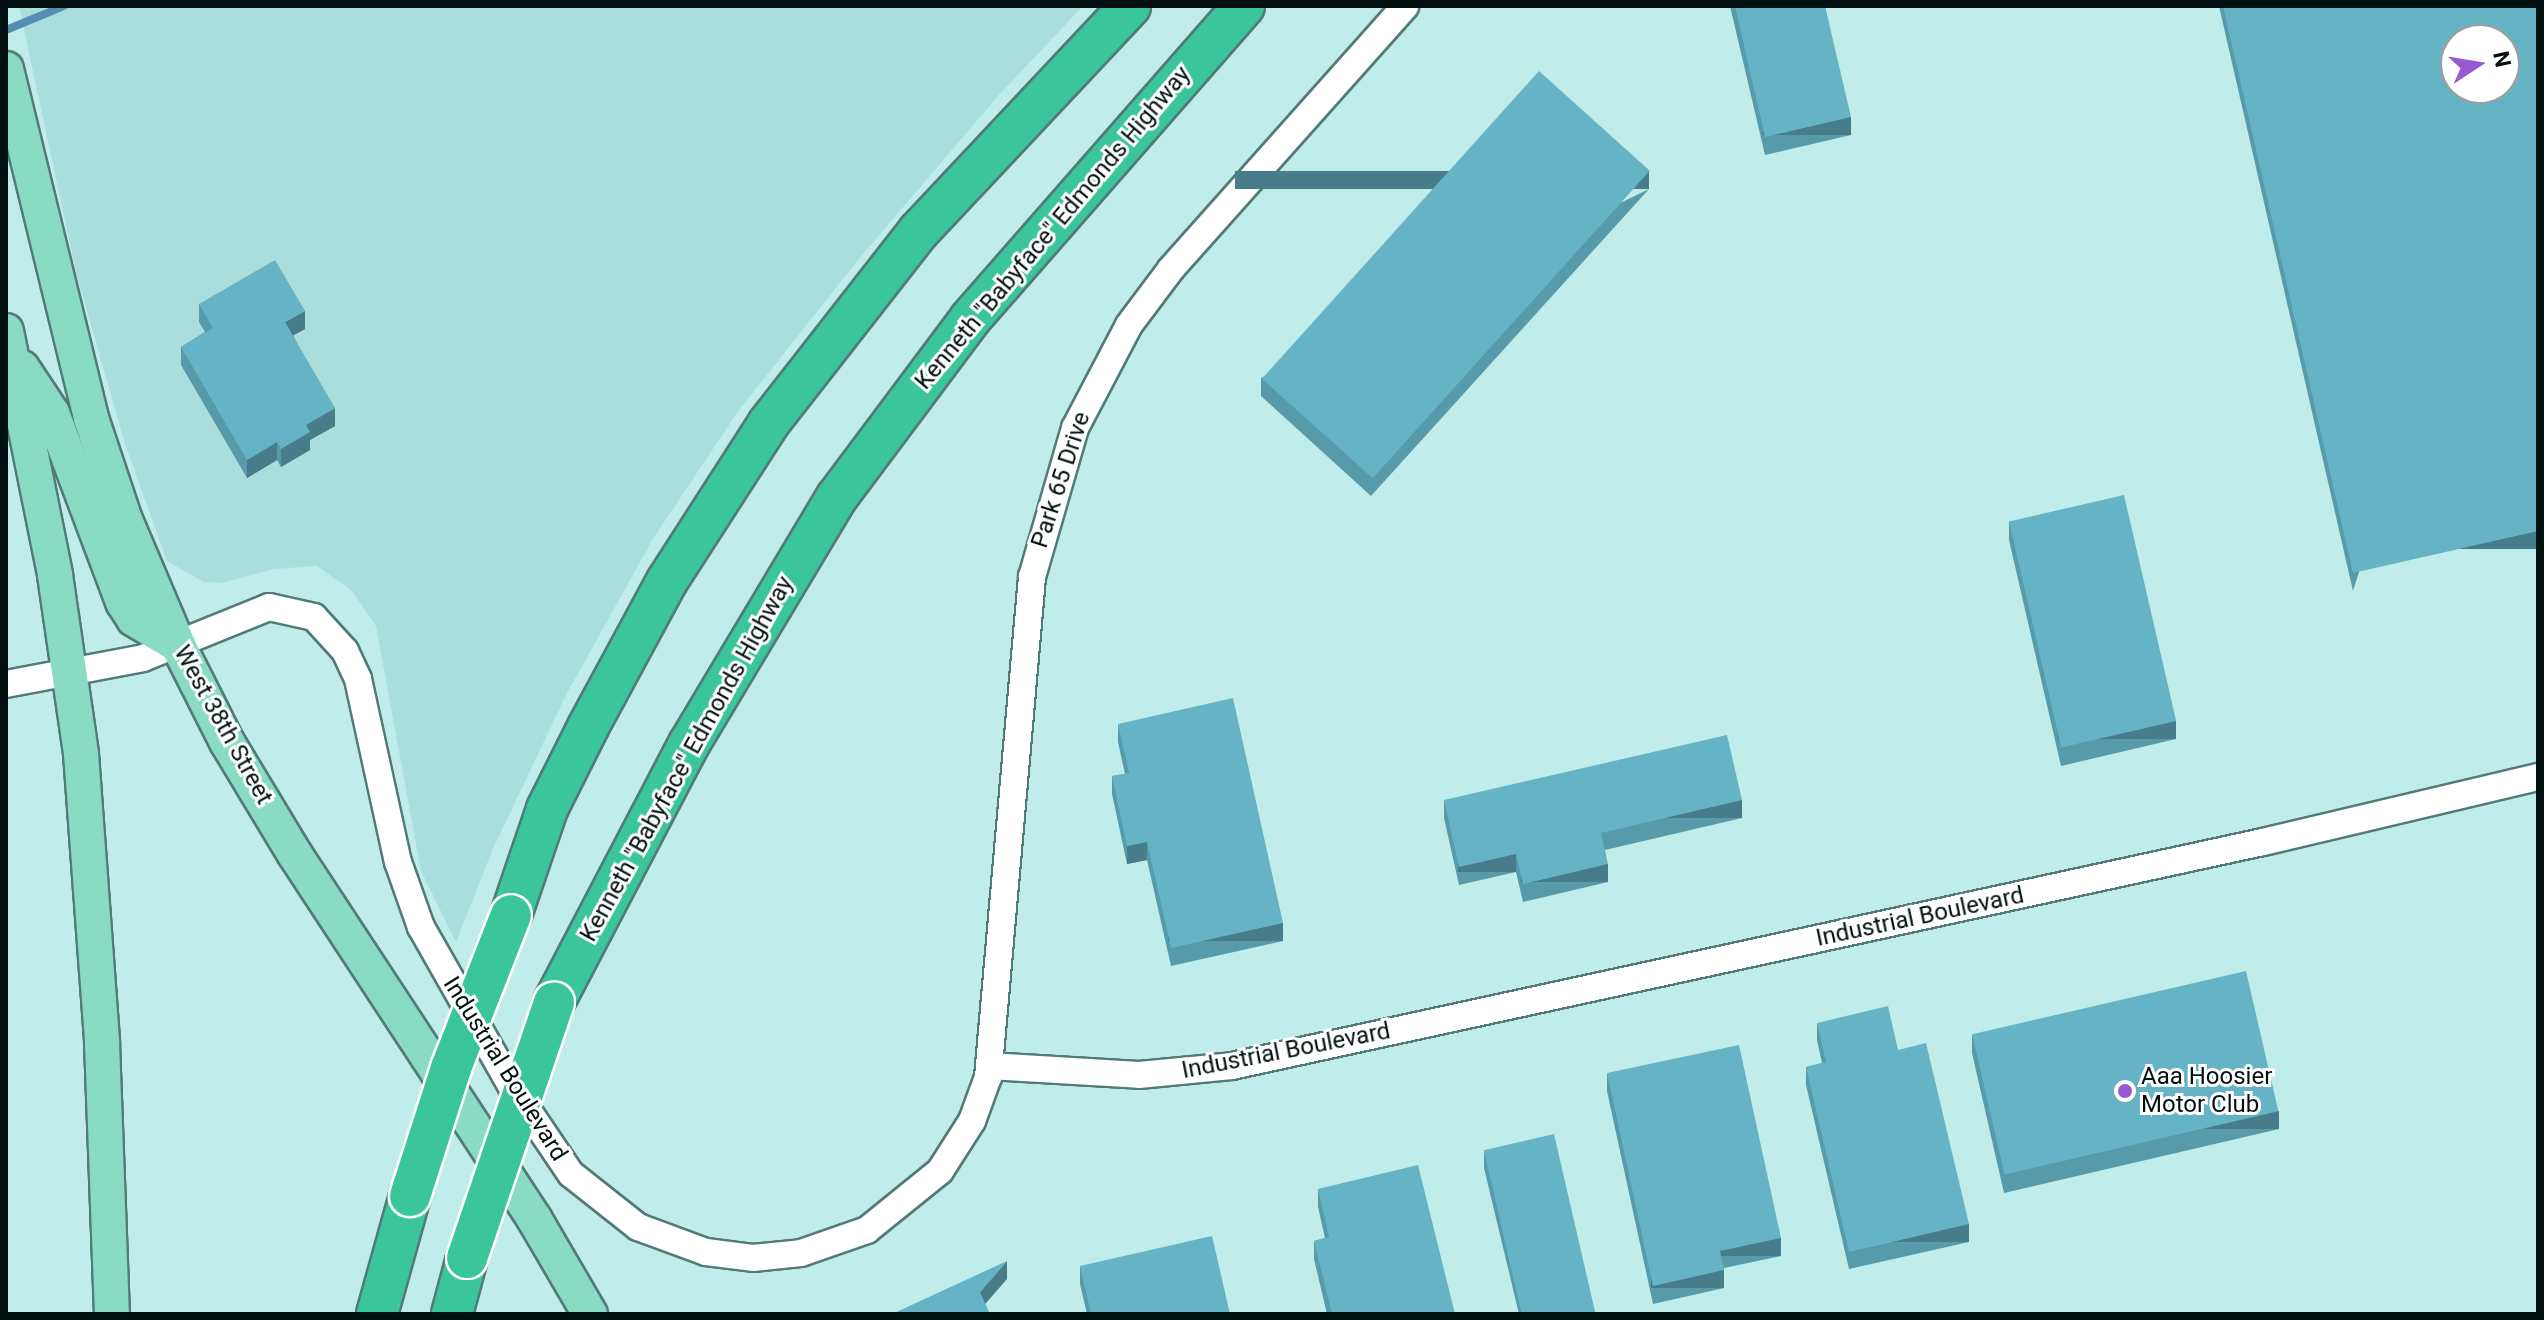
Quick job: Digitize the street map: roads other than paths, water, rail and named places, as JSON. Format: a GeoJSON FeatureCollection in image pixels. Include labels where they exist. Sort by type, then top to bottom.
{"type":"FeatureCollection","features":[{"type":"Feature","properties":{"kind":"highway"},"geometry":{"type":"LineString","coordinates":[[377,1314],[451,1068],[511,915],[547,809],[667,581],[768,424],[918,232],[1130,6]]}},
{"type":"Feature","properties":{"kind":"highway","name":"Kenneth \"Babyface\" Edmonds Highway"},"geometry":{"type":"LineString","coordinates":[[452,1314],[467,1258],[554,1002],[689,744],[837,497],[970,319],[1244,6]]}},
{"type":"Feature","properties":{"kind":"main road","name":"West 38th Street"},"geometry":{"type":"LineString","coordinates":[[6,69],[91,418],[125,520],[178,645],[227,742],[294,853],[535,1220],[590,1314]]}},
{"type":"Feature","properties":{"kind":"main road"},"geometry":{"type":"LineString","coordinates":[[8,341],[52,413],[123,602],[134,619],[178,645]]}},
{"type":"Feature","properties":{"kind":"main road"},"geometry":{"type":"LineString","coordinates":[[8,341],[72,672],[91,845],[112,1314]]}},
{"type":"Feature","properties":{"kind":"street","name":"Park 65 Drive"},"geometry":{"type":"LineString","coordinates":[[989,1066],[1032,577],[1075,428],[1129,325],[1171,269],[1405,6]]}},
{"type":"Feature","properties":{"kind":"street","name":"Industrial Boulevard"},"geometry":{"type":"LineString","coordinates":[[6,684],[143,658],[269,607],[314,617],[335,638],[358,679],[398,862],[428,942],[547,1142],[588,1192],[638,1227],[706,1252],[753,1258],[812,1251],[867,1230],[924,1188],[947,1162],[972,1121],[989,1066],[1139,1075],[1232,1066],[2263,842],[2538,777]]}},
{"type":"Feature","properties":{"kind":"waterway"},"geometry":{"type":"LineString","coordinates":[[6,30],[64,6]]}},
{"type":"Feature","properties":{"kind":"place","name":"Aaa Hoosier Motor Club"},"geometry":{"type":"Point","coordinates":[2125,1091]}}]}
